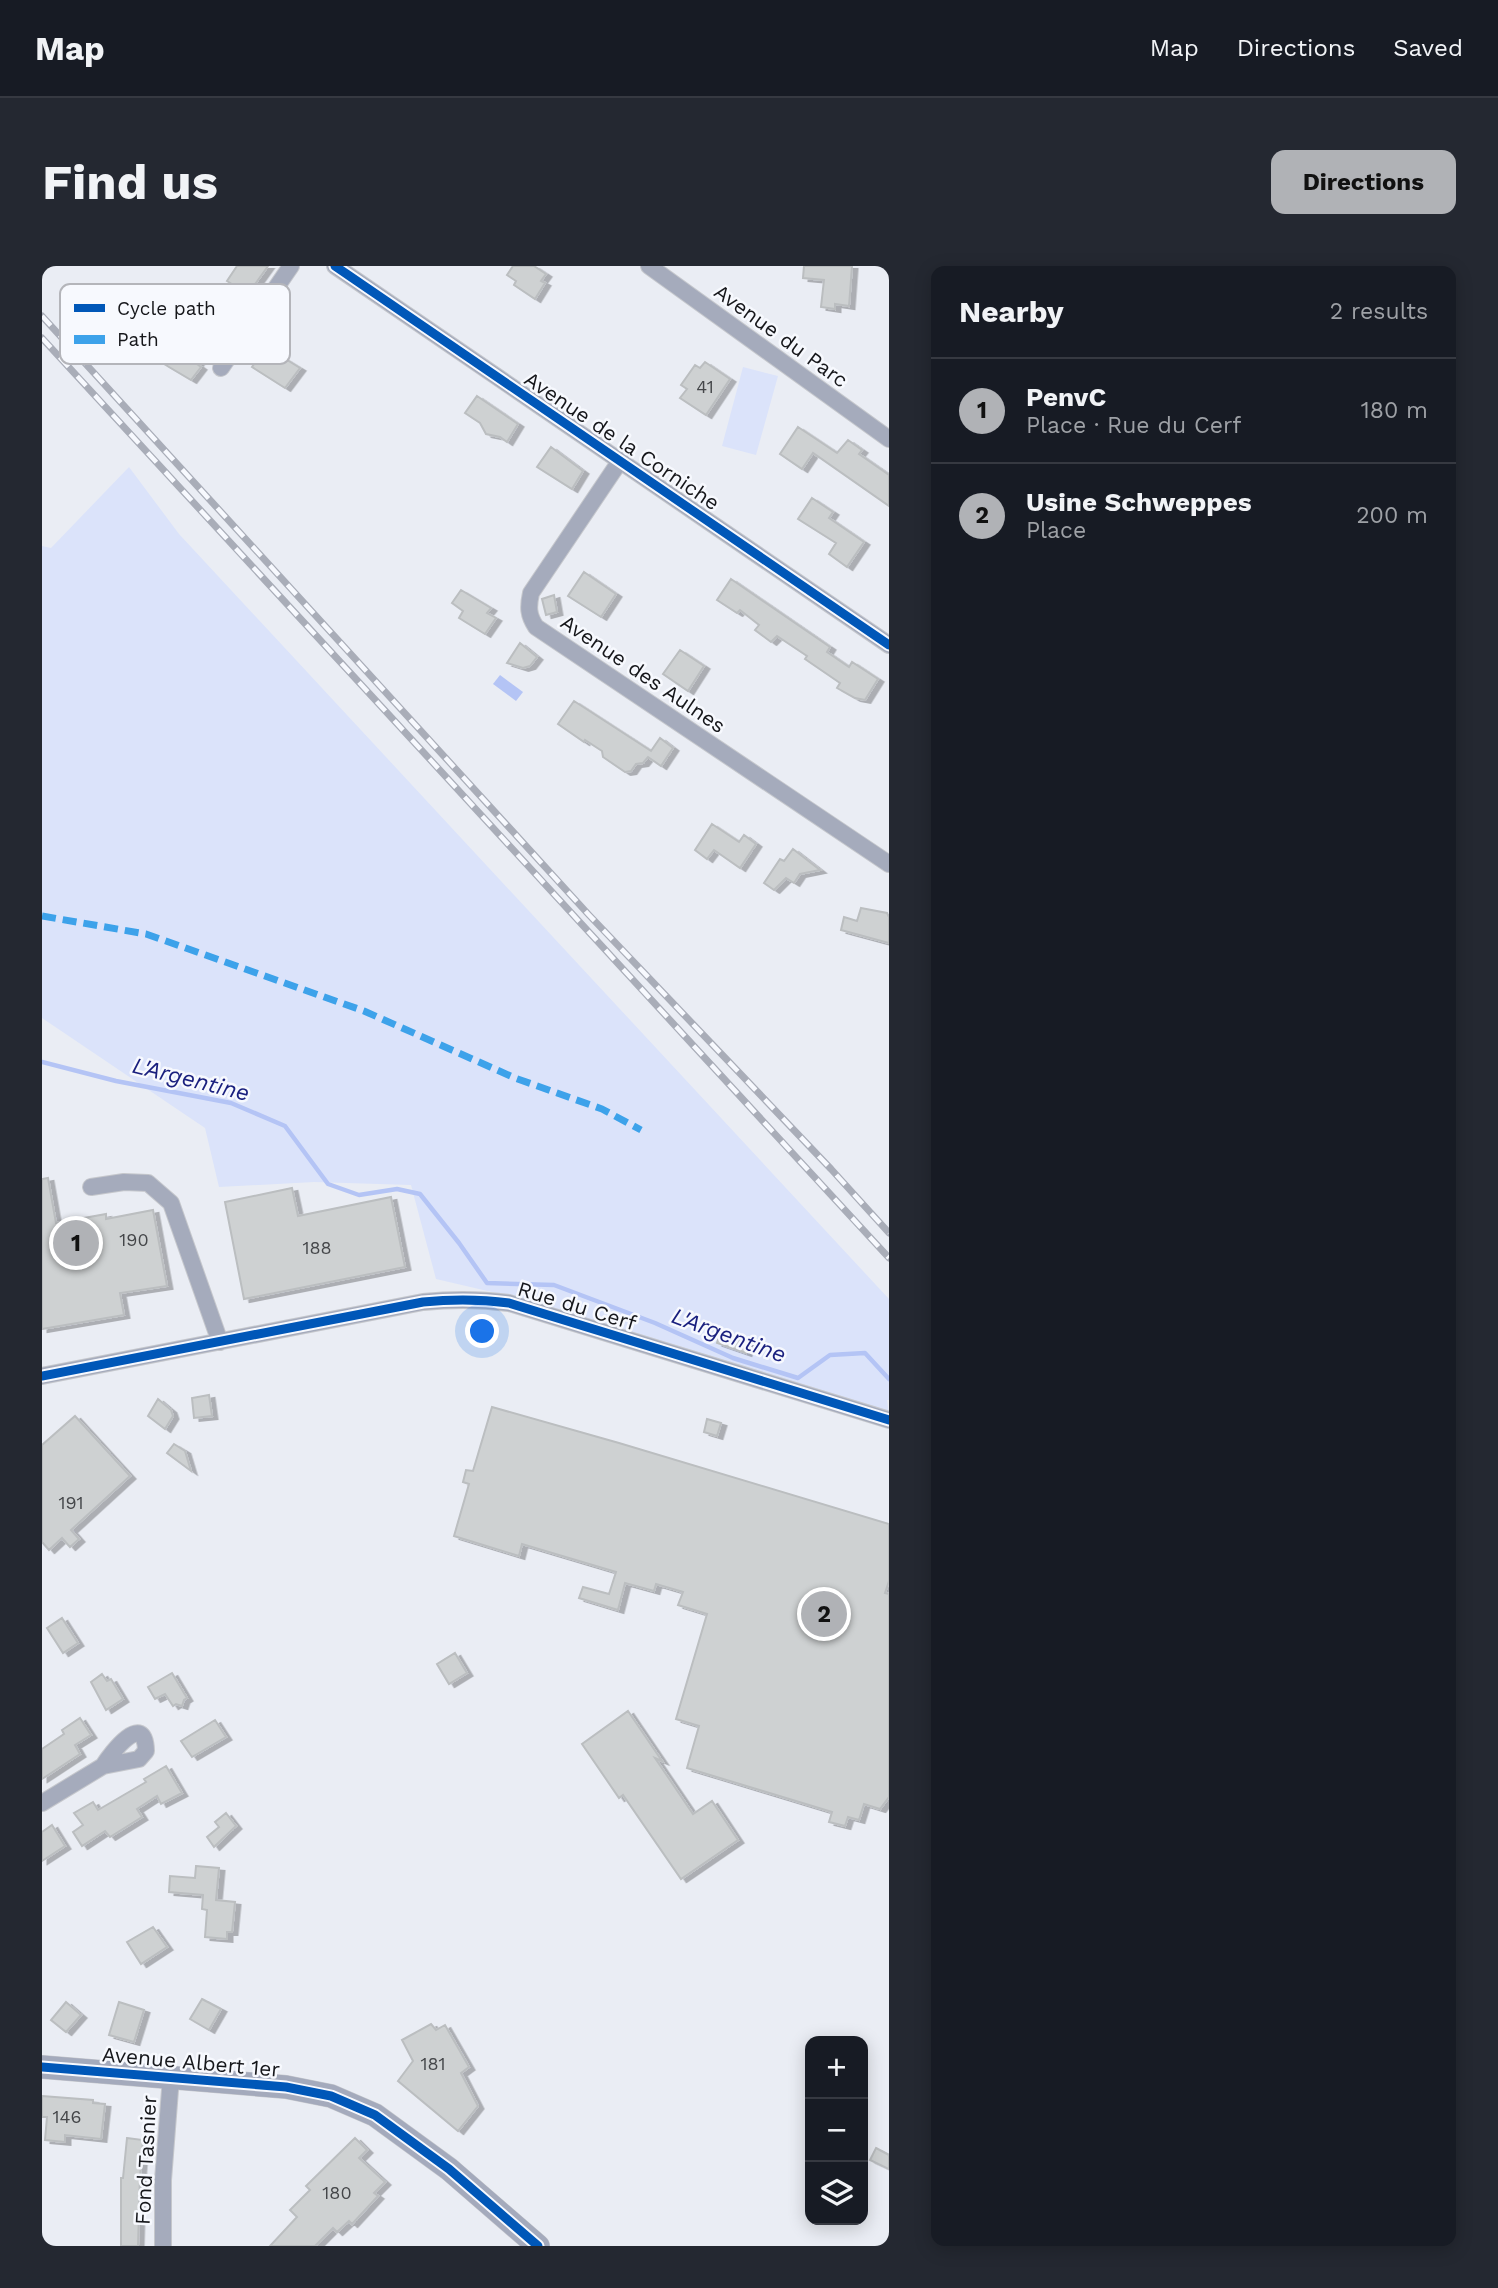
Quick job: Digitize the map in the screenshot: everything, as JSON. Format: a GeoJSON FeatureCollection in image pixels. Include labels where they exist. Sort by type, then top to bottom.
{"type":"FeatureCollection","features":[{"type":"Feature","properties":{"kind":"main road","name":"Avenue Albert 1er"},"geometry":{"type":"LineString","coordinates":[[42,2067],[286,2088],[331,2096],[375,2115],[449,2169],[538,2246]]}},
{"type":"Feature","properties":{"kind":"street"},"geometry":{"type":"LineString","coordinates":[[279,284],[291,266]]}},
{"type":"Feature","properties":{"kind":"street","name":"Avenue de la Corniche"},"geometry":{"type":"LineString","coordinates":[[335,266],[889,645]]}},
{"type":"Feature","properties":{"kind":"street","name":"Avenue du Parc"},"geometry":{"type":"LineString","coordinates":[[649,266],[889,439]]}},
{"type":"Feature","properties":{"kind":"street"},"geometry":{"type":"LineString","coordinates":[[221,368],[224,364]]}},
{"type":"Feature","properties":{"kind":"street","name":"Avenue des Aulnes"},"geometry":{"type":"LineString","coordinates":[[620,461],[531,593],[529,617],[536,627],[889,864]]}},
{"type":"Feature","properties":{"kind":"street"},"geometry":{"type":"LineString","coordinates":[[91,1187],[124,1182],[148,1183],[171,1203],[219,1342]]}},
{"type":"Feature","properties":{"kind":"street","name":"Rue du Cerf"},"geometry":{"type":"LineString","coordinates":[[42,1377],[423,1302],[483,1300],[509,1303],[889,1420]]}},
{"type":"Feature","properties":{"kind":"street"},"geometry":{"type":"LineString","coordinates":[[42,1803],[103,1766]]}},
{"type":"Feature","properties":{"kind":"street","name":"Fond Tasnier"},"geometry":{"type":"LineString","coordinates":[[163,2246],[163,2180],[171,2077]]}},
{"type":"Feature","properties":{"kind":"shaded area"},"geometry":{"type":"Polygon","coordinates":[[[743,367],[778,376],[756,455],[722,446],[743,367]]]}},
{"type":"Feature","properties":{"kind":"shaded area"},"geometry":{"type":"Polygon","coordinates":[[[129,467],[179,534],[889,1299],[889,1414],[538,1307],[531,1301],[436,1279],[411,1185],[314,1182],[219,1187],[205,1128],[42,1018],[42,546],[51,548],[129,467]]]}},
{"type":"Feature","properties":{"kind":"water"},"geometry":{"type":"Polygon","coordinates":[[[500,675],[523,692],[516,701],[493,684],[500,675]]]}},
{"type":"Feature","properties":{"kind":"building"},"geometry":{"type":"Polygon","coordinates":[[[237,266],[268,266],[255,284],[232,284],[227,281],[237,266]]]}},
{"type":"Feature","properties":{"kind":"building"},"geometry":{"type":"Polygon","coordinates":[[[513,266],[534,266],[546,274],[541,281],[545,283],[535,299],[514,285],[516,281],[507,275],[513,266]]]}},
{"type":"Feature","properties":{"kind":"building"},"geometry":{"type":"Polygon","coordinates":[[[804,266],[852,266],[849,306],[835,304],[835,309],[821,307],[824,280],[803,278],[804,266]]]}},
{"type":"Feature","properties":{"kind":"building"},"geometry":{"type":"Polygon","coordinates":[[[290,362],[300,368],[285,388],[252,367],[254,364],[290,364],[290,362]]]}},
{"type":"Feature","properties":{"kind":"building"},"geometry":{"type":"Polygon","coordinates":[[[705,362],[730,379],[706,415],[680,398],[687,389],[681,385],[695,365],[700,368],[705,362]]]}},
{"type":"Feature","properties":{"kind":"building"},"geometry":{"type":"Polygon","coordinates":[[[164,364],[197,364],[201,367],[191,380],[164,364]]]}},
{"type":"Feature","properties":{"kind":"building"},"geometry":{"type":"Polygon","coordinates":[[[477,396],[518,424],[507,442],[500,437],[486,434],[480,423],[465,413],[477,396]]]}},
{"type":"Feature","properties":{"kind":"building"},"geometry":{"type":"Polygon","coordinates":[[[798,427],[837,453],[848,440],[862,450],[859,454],[889,475],[889,506],[813,453],[802,469],[780,454],[798,427]]]}},
{"type":"Feature","properties":{"kind":"building"},"geometry":{"type":"Polygon","coordinates":[[[551,447],[583,471],[572,489],[537,467],[551,447]]]}},
{"type":"Feature","properties":{"kind":"building"},"geometry":{"type":"Polygon","coordinates":[[[812,498],[833,512],[829,518],[864,542],[847,567],[829,554],[836,543],[798,519],[812,498]]]}},
{"type":"Feature","properties":{"kind":"building"},"geometry":{"type":"Polygon","coordinates":[[[584,572],[616,594],[601,617],[568,596],[584,572]]]}},
{"type":"Feature","properties":{"kind":"building"},"geometry":{"type":"Polygon","coordinates":[[[731,579],[830,647],[827,652],[849,667],[852,662],[878,679],[865,700],[855,698],[837,688],[840,683],[805,659],[807,656],[777,636],[771,642],[755,630],[759,625],[740,610],[737,613],[717,600],[731,579]]]}},
{"type":"Feature","properties":{"kind":"building"},"geometry":{"type":"Polygon","coordinates":[[[461,590],[491,608],[487,613],[496,618],[485,634],[459,618],[463,611],[452,603],[461,590]]]}},
{"type":"Feature","properties":{"kind":"building"},"geometry":{"type":"Polygon","coordinates":[[[554,595],[557,612],[546,615],[542,599],[554,595]]]}},
{"type":"Feature","properties":{"kind":"building"},"geometry":{"type":"Polygon","coordinates":[[[520,643],[537,657],[530,666],[523,668],[507,663],[520,643]]]}},
{"type":"Feature","properties":{"kind":"building"},"geometry":{"type":"Polygon","coordinates":[[[680,650],[704,666],[688,691],[663,674],[680,650]]]}},
{"type":"Feature","properties":{"kind":"building"},"geometry":{"type":"Polygon","coordinates":[[[574,701],[651,751],[660,738],[673,748],[661,766],[648,757],[643,763],[636,764],[631,771],[625,772],[603,757],[602,751],[558,724],[574,701]]]}},
{"type":"Feature","properties":{"kind":"building"},"geometry":{"type":"Polygon","coordinates":[[[712,824],[739,842],[744,835],[756,844],[740,868],[714,850],[707,859],[695,850],[712,824]]]}},
{"type":"Feature","properties":{"kind":"building"},"geometry":{"type":"Polygon","coordinates":[[[793,849],[820,870],[800,874],[794,883],[786,878],[774,890],[764,883],[780,859],[784,861],[793,849]]]}},
{"type":"Feature","properties":{"kind":"building"},"geometry":{"type":"Polygon","coordinates":[[[861,908],[887,913],[889,943],[841,930],[844,917],[857,921],[861,908]]]}},
{"type":"Feature","properties":{"kind":"building"},"geometry":{"type":"Polygon","coordinates":[[[48,1178],[56,1223],[106,1214],[106,1219],[153,1210],[167,1286],[120,1293],[124,1315],[42,1329],[42,1179],[48,1178]]]}},
{"type":"Feature","properties":{"kind":"building"},"geometry":{"type":"Polygon","coordinates":[[[292,1188],[298,1216],[391,1197],[405,1267],[244,1299],[225,1202],[292,1188]]]}},
{"type":"Feature","properties":{"kind":"building"},"geometry":{"type":"Polygon","coordinates":[[[721,1331],[750,1342],[746,1353],[717,1343],[721,1331]]]}},
{"type":"Feature","properties":{"kind":"building"},"geometry":{"type":"Polygon","coordinates":[[[209,1395],[212,1416],[194,1418],[192,1398],[209,1395]]]}},
{"type":"Feature","properties":{"kind":"building"},"geometry":{"type":"Polygon","coordinates":[[[158,1399],[171,1410],[173,1416],[165,1429],[148,1416],[158,1399]]]}},
{"type":"Feature","properties":{"kind":"building"},"geometry":{"type":"Polygon","coordinates":[[[492,1407],[889,1524],[889,1581],[885,1593],[889,1594],[889,1797],[880,1809],[864,1804],[859,1820],[848,1817],[845,1826],[829,1822],[832,1812],[687,1768],[699,1726],[676,1719],[707,1614],[678,1605],[683,1592],[656,1584],[654,1591],[625,1583],[618,1610],[579,1598],[583,1587],[609,1594],[616,1572],[522,1544],[519,1556],[454,1536],[469,1484],[463,1482],[466,1470],[473,1471],[492,1407]]]}},
{"type":"Feature","properties":{"kind":"building"},"geometry":{"type":"Polygon","coordinates":[[[75,1416],[130,1476],[71,1530],[79,1539],[70,1547],[62,1538],[49,1550],[42,1542],[42,1445],[75,1416]]]}},
{"type":"Feature","properties":{"kind":"building"},"geometry":{"type":"Polygon","coordinates":[[[707,1419],[721,1423],[717,1436],[704,1432],[707,1419]]]}},
{"type":"Feature","properties":{"kind":"building"},"geometry":{"type":"Polygon","coordinates":[[[174,1444],[185,1451],[191,1471],[167,1453],[174,1444]]]}},
{"type":"Feature","properties":{"kind":"building"},"geometry":{"type":"Polygon","coordinates":[[[62,1618],[78,1643],[63,1653],[47,1628],[62,1618]]]}},
{"type":"Feature","properties":{"kind":"building"},"geometry":{"type":"Polygon","coordinates":[[[455,1653],[467,1673],[449,1684],[437,1664],[455,1653]]]}},
{"type":"Feature","properties":{"kind":"building"},"geometry":{"type":"Polygon","coordinates":[[[172,1673],[187,1698],[182,1706],[173,1706],[165,1694],[155,1699],[148,1687],[172,1673]]]}},
{"type":"Feature","properties":{"kind":"building"},"geometry":{"type":"Polygon","coordinates":[[[102,1674],[107,1681],[111,1679],[123,1699],[106,1710],[91,1682],[102,1674]]]}},
{"type":"Feature","properties":{"kind":"building"},"geometry":{"type":"Polygon","coordinates":[[[628,1711],[662,1761],[655,1758],[693,1814],[712,1801],[738,1840],[681,1879],[623,1795],[619,1798],[582,1744],[628,1711]]]}},
{"type":"Feature","properties":{"kind":"building"},"geometry":{"type":"Polygon","coordinates":[[[80,1718],[91,1735],[75,1745],[80,1754],[42,1779],[42,1749],[64,1734],[62,1730],[80,1718]]]}},
{"type":"Feature","properties":{"kind":"building"},"geometry":{"type":"Polygon","coordinates":[[[215,1720],[226,1737],[192,1757],[181,1741],[215,1720]]]}},
{"type":"Feature","properties":{"kind":"building"},"geometry":{"type":"Polygon","coordinates":[[[166,1766],[182,1793],[161,1804],[157,1796],[137,1809],[142,1817],[110,1837],[105,1831],[82,1846],[73,1832],[83,1825],[74,1813],[93,1802],[98,1810],[146,1782],[144,1779],[166,1766]]]}},
{"type":"Feature","properties":{"kind":"building"},"geometry":{"type":"Polygon","coordinates":[[[226,1813],[236,1826],[214,1847],[207,1837],[219,1827],[215,1822],[226,1813]]]}},
{"type":"Feature","properties":{"kind":"building"},"geometry":{"type":"Polygon","coordinates":[[[52,1825],[65,1846],[42,1861],[42,1832],[52,1825]]]}},
{"type":"Feature","properties":{"kind":"building"},"geometry":{"type":"Polygon","coordinates":[[[196,1866],[219,1868],[216,1900],[235,1902],[232,1932],[227,1932],[227,1939],[205,1937],[207,1910],[202,1909],[203,1895],[169,1892],[170,1876],[195,1878],[196,1866]]]}},
{"type":"Feature","properties":{"kind":"building"},"geometry":{"type":"Polygon","coordinates":[[[153,1927],[167,1947],[141,1964],[127,1942],[153,1927]]]}},
{"type":"Feature","properties":{"kind":"building"},"geometry":{"type":"Polygon","coordinates":[[[202,1999],[221,2009],[209,2030],[190,2019],[202,1999]]]}},
{"type":"Feature","properties":{"kind":"building"},"geometry":{"type":"Polygon","coordinates":[[[66,2002],[81,2015],[66,2032],[51,2020],[66,2002]]]}},
{"type":"Feature","properties":{"kind":"building"},"geometry":{"type":"Polygon","coordinates":[[[119,2002],[144,2010],[134,2042],[109,2035],[119,2002]]]}},
{"type":"Feature","properties":{"kind":"building"},"geometry":{"type":"Polygon","coordinates":[[[431,2024],[436,2030],[445,2025],[469,2067],[461,2073],[478,2106],[458,2131],[398,2081],[413,2061],[402,2040],[431,2024]]]}},
{"type":"Feature","properties":{"kind":"building"},"geometry":{"type":"Polygon","coordinates":[[[42,2096],[93,2100],[93,2103],[105,2104],[101,2139],[65,2135],[65,2142],[45,2140],[47,2117],[42,2117],[42,2096]]]}},
{"type":"Feature","properties":{"kind":"building"},"geometry":{"type":"Polygon","coordinates":[[[127,2138],[143,2140],[138,2246],[121,2246],[121,2178],[127,2138]]]}},
{"type":"Feature","properties":{"kind":"building"},"geometry":{"type":"Polygon","coordinates":[[[355,2138],[367,2150],[359,2158],[385,2182],[374,2193],[378,2196],[352,2224],[349,2221],[337,2232],[333,2228],[315,2246],[270,2246],[297,2217],[290,2210],[310,2190],[306,2186],[355,2138]]]}},
{"type":"Feature","properties":{"kind":"building"},"geometry":{"type":"Polygon","coordinates":[[[876,2148],[889,2155],[889,2169],[870,2160],[876,2148]]]}},
{"type":"Feature","properties":{"kind":"waterway","name":"L'Argentine"},"geometry":{"type":"LineString","coordinates":[[42,1062],[116,1081],[231,1103],[285,1126],[328,1184],[359,1195],[397,1189],[420,1194],[487,1283],[554,1285],[655,1323],[733,1358],[798,1378],[830,1355],[865,1353],[889,1379]]}},
{"type":"Feature","properties":{"kind":"railway"},"geometry":{"type":"LineString","coordinates":[[42,316],[60,336]]}},
{"type":"Feature","properties":{"kind":"railway"},"geometry":{"type":"LineString","coordinates":[[42,338],[60,358]]}},
{"type":"Feature","properties":{"kind":"railway"},"geometry":{"type":"LineString","coordinates":[[66,364],[889,1258]]}},
{"type":"Feature","properties":{"kind":"railway"},"geometry":{"type":"LineString","coordinates":[[86,364],[589,915],[889,1233]]}},
{"type":"Feature","properties":{"kind":"marked path"},"geometry":{"type":"LineString","coordinates":[[42,916],[146,934],[364,1011],[515,1078],[602,1109],[641,1130]]}},
{"type":"Feature","properties":{"kind":"cycle path"},"geometry":{"type":"LineString","coordinates":[[335,266],[889,645]]}},
{"type":"Feature","properties":{"kind":"cycle path"},"geometry":{"type":"LineString","coordinates":[[42,1376],[423,1302],[477,1300],[509,1303],[889,1420]]}},
{"type":"Feature","properties":{"kind":"cycle path"},"geometry":{"type":"LineString","coordinates":[[42,2067],[286,2087],[331,2096],[375,2115],[449,2169],[538,2246]]}},
{"type":"Feature","properties":{"kind":"place","name":"PenvC"},"geometry":{"type":"Point","coordinates":[76,1243]}},
{"type":"Feature","properties":{"kind":"place","name":"Usine Schweppes"},"geometry":{"type":"Point","coordinates":[824,1614]}}]}
